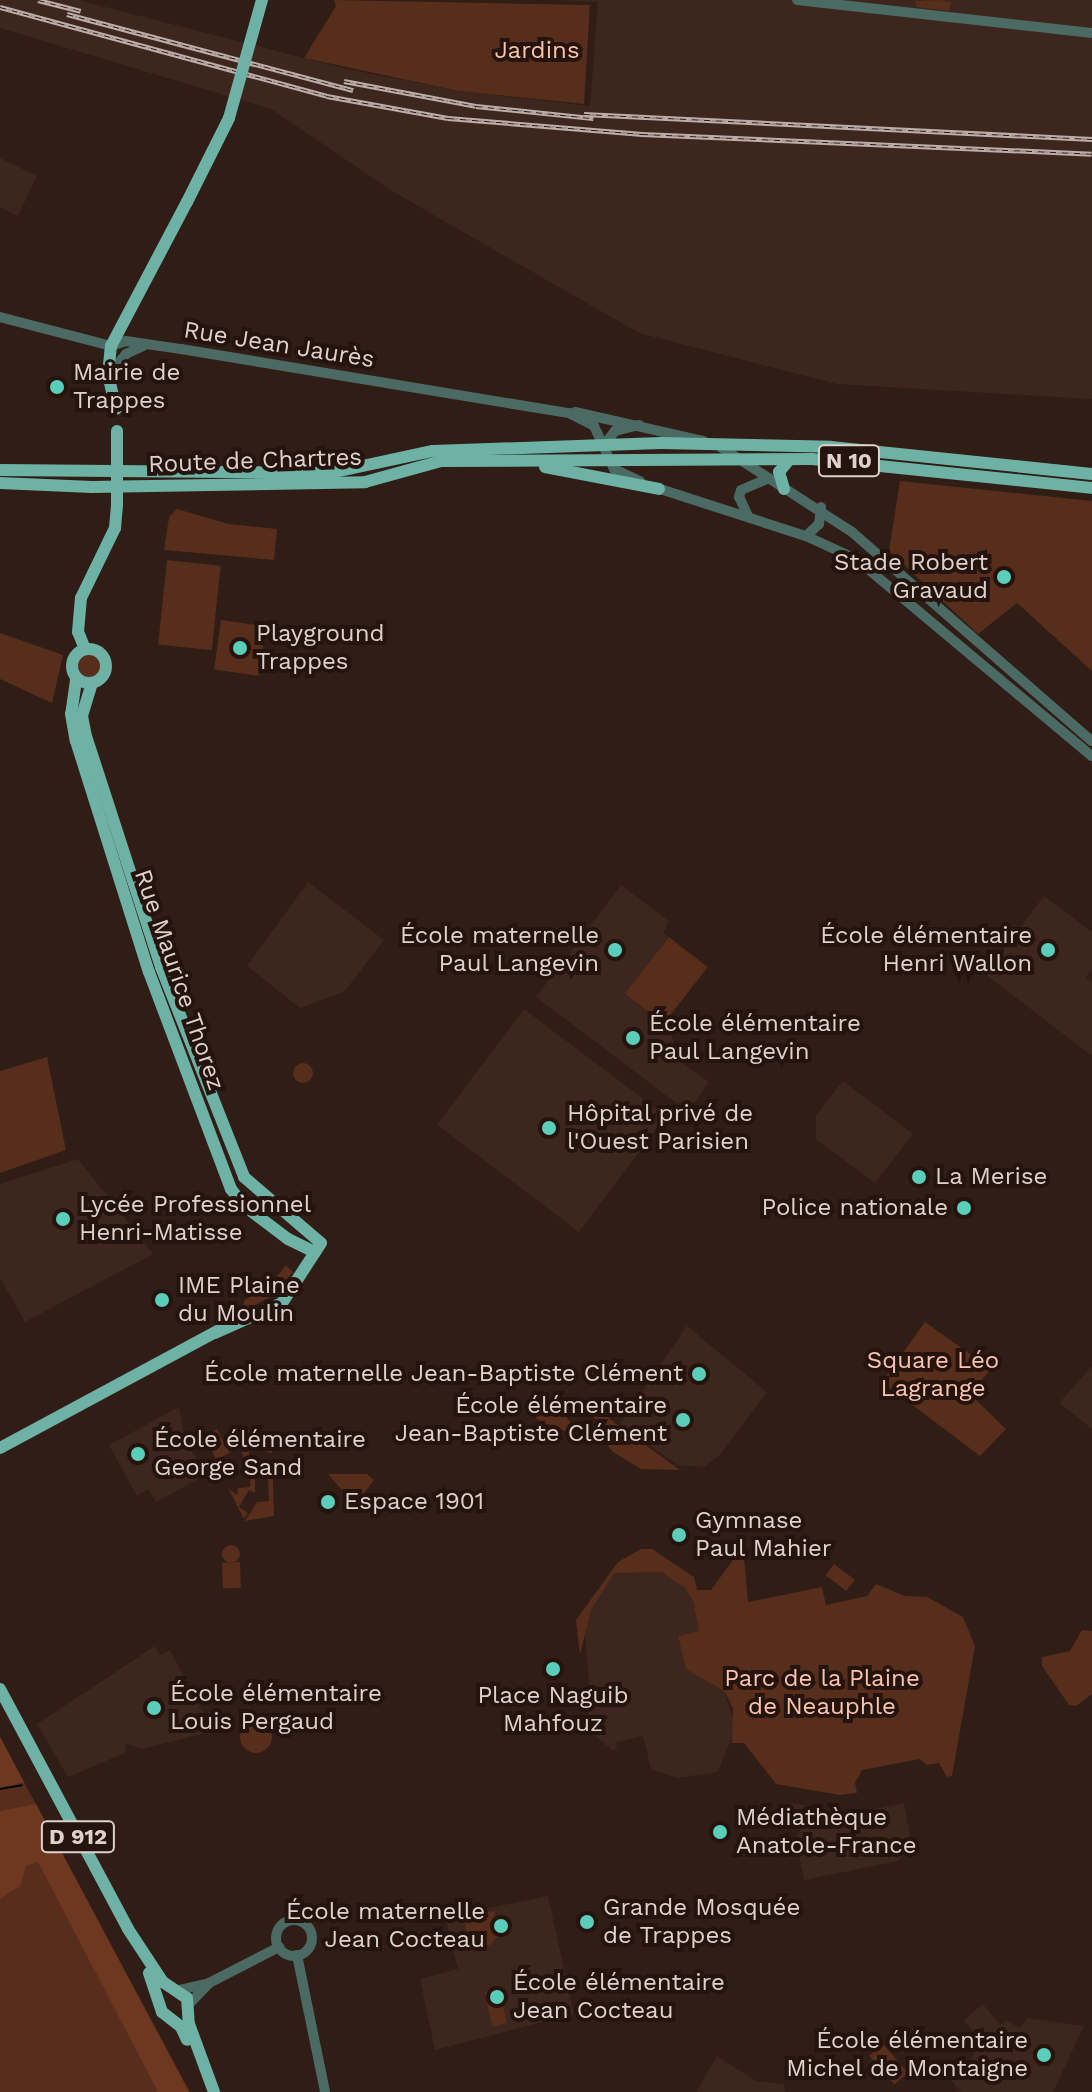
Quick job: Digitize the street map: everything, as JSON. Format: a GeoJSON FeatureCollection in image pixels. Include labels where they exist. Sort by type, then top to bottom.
{"type":"FeatureCollection","features":[{"type":"Feature","properties":{"kind":"main road"},"geometry":{"type":"LineString","coordinates":[[85,649],[78,616],[86,579],[115,528],[117,504],[116,409],[108,332],[187,202],[229,118],[262,0]]}},
{"type":"Feature","properties":{"kind":"main road"},"geometry":{"type":"LineString","coordinates":[[111,346],[108,374],[116,409]]}},
{"type":"Feature","properties":{"kind":"main road","name":"Route de Chartres"},"geometry":{"type":"LineString","coordinates":[[0,470],[330,473],[433,451],[716,444],[831,447],[1092,474]]}},
{"type":"Feature","properties":{"kind":"main road","name":"Route de Chartres"},"geometry":{"type":"LineString","coordinates":[[0,483],[92,487],[365,482],[441,461],[605,459],[866,462],[1092,488]]}},
{"type":"Feature","properties":{"kind":"main road"},"geometry":{"type":"LineString","coordinates":[[475,460],[485,465],[566,469],[659,489]]}},
{"type":"Feature","properties":{"kind":"main road"},"geometry":{"type":"LineString","coordinates":[[784,489],[779,472],[789,460]]}},
{"type":"Feature","properties":{"kind":"main road"},"geometry":{"type":"LineString","coordinates":[[85,649],[95,649],[106,661],[103,678],[92,683],[76,680],[72,662],[85,649]]}},
{"type":"Feature","properties":{"kind":"main road","name":"Rue Maurice Thorez"},"geometry":{"type":"LineString","coordinates":[[76,680],[71,714],[76,741],[149,972],[231,1189],[243,1205],[288,1239],[316,1251]]}},
{"type":"Feature","properties":{"kind":"main road","name":"Rue Maurice Thorez"},"geometry":{"type":"LineString","coordinates":[[92,683],[82,716],[86,736],[161,967],[244,1177],[316,1251]]}},
{"type":"Feature","properties":{"kind":"main road"},"geometry":{"type":"LineString","coordinates":[[0,1448],[215,1333],[282,1303],[316,1251]]}},
{"type":"Feature","properties":{"kind":"main road","name":"D 912"},"geometry":{"type":"LineString","coordinates":[[0,1689],[128,1929],[163,1982],[177,1990]]}},
{"type":"Feature","properties":{"kind":"main road","name":"D 912"},"geometry":{"type":"LineString","coordinates":[[0,1704],[156,1986],[160,2001]]}},
{"type":"Feature","properties":{"kind":"main road"},"geometry":{"type":"LineString","coordinates":[[177,1990],[188,2007],[213,2092],[173,2018],[162,2012],[160,2001],[177,1990]]}},
{"type":"Feature","properties":{"kind":"main road"},"geometry":{"type":"LineString","coordinates":[[173,2018],[188,2007]]}},
{"type":"Feature","properties":{"kind":"street"},"geometry":{"type":"LineString","coordinates":[[797,0],[1092,33]]}},
{"type":"Feature","properties":{"kind":"street","name":"Rue Jean Jaurès"},"geometry":{"type":"LineString","coordinates":[[0,317],[111,346],[126,341],[407,386],[641,424],[716,444]]}},
{"type":"Feature","properties":{"kind":"street"},"geometry":{"type":"LineString","coordinates":[[113,370],[126,354],[145,346]]}},
{"type":"Feature","properties":{"kind":"street"},"geometry":{"type":"LineString","coordinates":[[569,413],[594,426],[604,445],[605,459],[619,473],[806,536],[856,559],[893,585],[1092,756]]}},
{"type":"Feature","properties":{"kind":"street"},"geometry":{"type":"LineString","coordinates":[[604,445],[615,431],[641,424]]}},
{"type":"Feature","properties":{"kind":"street","name":"Route de Chartres"},"geometry":{"type":"LineString","coordinates":[[716,444],[748,460]]}},
{"type":"Feature","properties":{"kind":"street"},"geometry":{"type":"LineString","coordinates":[[748,460],[765,480],[821,507],[1092,741]]}},
{"type":"Feature","properties":{"kind":"street"},"geometry":{"type":"LineString","coordinates":[[748,516],[739,497],[741,490],[765,480]]}},
{"type":"Feature","properties":{"kind":"street"},"geometry":{"type":"LineString","coordinates":[[806,536],[819,524],[821,507]]}},
{"type":"Feature","properties":{"kind":"street"},"geometry":{"type":"LineString","coordinates":[[279,1947],[280,1926],[299,1921],[311,1937],[309,1947],[297,1955]]}},
{"type":"Feature","properties":{"kind":"street"},"geometry":{"type":"LineString","coordinates":[[177,1990],[209,1983],[279,1947]]}},
{"type":"Feature","properties":{"kind":"street"},"geometry":{"type":"LineString","coordinates":[[279,1947],[297,1955]]}},
{"type":"Feature","properties":{"kind":"street"},"geometry":{"type":"LineString","coordinates":[[297,1955],[325,2092]]}},
{"type":"Feature","properties":{"kind":"street"},"geometry":{"type":"LineString","coordinates":[[188,2007],[209,1983]]}},
{"type":"Feature","properties":{"kind":"shaded area"},"geometry":{"type":"Polygon","coordinates":[[[0,0],[78,0],[343,68],[459,91],[590,106],[598,2],[555,0],[1092,0],[1092,399],[837,384],[639,333],[392,191],[271,109],[0,28],[0,0]]]}},
{"type":"Feature","properties":{"kind":"shaded area"},"geometry":{"type":"Polygon","coordinates":[[[0,158],[37,176],[18,216],[0,207],[0,158]]]}},
{"type":"Feature","properties":{"kind":"shaded area"},"geometry":{"type":"Polygon","coordinates":[[[308,882],[384,940],[344,992],[300,1008],[247,966],[308,882]]]}},
{"type":"Feature","properties":{"kind":"shaded area"},"geometry":{"type":"Polygon","coordinates":[[[621,885],[669,921],[663,933],[669,937],[625,994],[671,1032],[677,1059],[709,1082],[695,1102],[676,1103],[536,997],[621,885]]]}},
{"type":"Feature","properties":{"kind":"shaded area","name":"École élémentaire Henri Wallon"},"geometry":{"type":"Polygon","coordinates":[[[1044,896],[1092,932],[1092,968],[1086,977],[1092,982],[1092,1056],[985,974],[1044,896]]]}},
{"type":"Feature","properties":{"kind":"shaded area","name":"Hôpital privé de l'Ouest Parisien"},"geometry":{"type":"Polygon","coordinates":[[[524,1009],[666,1116],[579,1232],[437,1125],[524,1009]]]}},
{"type":"Feature","properties":{"kind":"shaded area"},"geometry":{"type":"Polygon","coordinates":[[[843,1081],[913,1134],[875,1183],[816,1139],[816,1115],[843,1081]]]}},
{"type":"Feature","properties":{"kind":"shaded area","name":"Lycée Professionnel Henri-Matisse"},"geometry":{"type":"Polygon","coordinates":[[[78,1159],[153,1254],[25,1322],[0,1278],[0,1184],[78,1159]]]}},
{"type":"Feature","properties":{"kind":"shaded area"},"geometry":{"type":"Polygon","coordinates":[[[687,1326],[767,1392],[719,1456],[704,1467],[677,1465],[620,1424],[687,1326]]]}},
{"type":"Feature","properties":{"kind":"shaded area"},"geometry":{"type":"Polygon","coordinates":[[[1092,1366],[1092,1429],[1059,1403],[1092,1366]]]}},
{"type":"Feature","properties":{"kind":"shaded area","name":"École élémentaire George Sand"},"geometry":{"type":"Polygon","coordinates":[[[179,1407],[184,1435],[203,1472],[200,1478],[156,1502],[148,1489],[137,1496],[109,1445],[179,1407]]]}},
{"type":"Feature","properties":{"kind":"shaded area"},"geometry":{"type":"Polygon","coordinates":[[[625,1570],[661,1572],[685,1588],[693,1601],[699,1631],[679,1636],[686,1668],[724,1691],[736,1727],[718,1772],[677,1778],[651,1769],[643,1736],[616,1742],[617,1749],[612,1750],[595,1735],[583,1695],[590,1693],[585,1630],[591,1610],[614,1573],[625,1570]]]}},
{"type":"Feature","properties":{"kind":"shaded area","name":"École élémentaire Louis Pergaud"},"geometry":{"type":"Polygon","coordinates":[[[155,1646],[160,1655],[170,1650],[213,1731],[142,1749],[126,1744],[125,1753],[68,1777],[37,1724],[155,1646]]]}},
{"type":"Feature","properties":{"kind":"shaded area"},"geometry":{"type":"Polygon","coordinates":[[[0,1737],[24,1782],[0,1788],[0,1737]]]}},
{"type":"Feature","properties":{"kind":"shaded area"},"geometry":{"type":"Polygon","coordinates":[[[792,1803],[817,1808],[831,1827],[841,1825],[838,1816],[904,1803],[912,1847],[898,1861],[804,1880],[799,1854],[790,1851],[802,1827],[782,1812],[792,1803]]]}},
{"type":"Feature","properties":{"kind":"shaded area"},"geometry":{"type":"Polygon","coordinates":[[[36,1804],[189,2092],[158,2092],[38,1862],[26,1866],[20,1886],[0,1899],[0,1811],[36,1804]]]}},
{"type":"Feature","properties":{"kind":"shaded area","name":"École élémentaire Jean Cocteau"},"geometry":{"type":"Polygon","coordinates":[[[548,1896],[574,2014],[435,2050],[420,1979],[458,1969],[445,1917],[548,1896]]]}},
{"type":"Feature","properties":{"kind":"shaded area","name":"École élémentaire Michel de Montaigne"},"geometry":{"type":"Polygon","coordinates":[[[983,2004],[1000,2025],[1007,2020],[1019,2028],[1028,2018],[1084,2026],[1053,2092],[961,2092],[951,2080],[969,2066],[975,2051],[977,2037],[964,2020],[983,2004]]]}},
{"type":"Feature","properties":{"kind":"shaded area"},"geometry":{"type":"Polygon","coordinates":[[[717,2056],[756,2081],[784,2084],[785,2092],[696,2092],[717,2056]]]}},
{"type":"Feature","properties":{"kind":"green space","name":"Jardins"},"geometry":{"type":"Polygon","coordinates":[[[334,0],[590,5],[584,104],[459,91],[304,58],[336,6],[334,0]]]}},
{"type":"Feature","properties":{"kind":"green space"},"geometry":{"type":"Polygon","coordinates":[[[915,1],[951,2],[949,11],[917,7],[915,1]]]}},
{"type":"Feature","properties":{"kind":"green space","name":"Stade Robert Gravaud"},"geometry":{"type":"Polygon","coordinates":[[[900,481],[1092,501],[1092,671],[1017,603],[978,634],[889,551],[900,481]]]}},
{"type":"Feature","properties":{"kind":"green space"},"geometry":{"type":"Polygon","coordinates":[[[177,509],[229,524],[277,529],[274,560],[164,550],[169,517],[177,509]]]}},
{"type":"Feature","properties":{"kind":"green space"},"geometry":{"type":"Polygon","coordinates":[[[167,560],[221,566],[212,650],[158,645],[167,560]]]}},
{"type":"Feature","properties":{"kind":"green space","name":"Playground Trappes"},"geometry":{"type":"Polygon","coordinates":[[[221,620],[266,626],[259,676],[214,670],[221,620]]]}},
{"type":"Feature","properties":{"kind":"green space"},"geometry":{"type":"Polygon","coordinates":[[[0,633],[63,655],[52,703],[0,679],[0,633]]]}},
{"type":"Feature","properties":{"kind":"green space"},"geometry":{"type":"Polygon","coordinates":[[[89,653],[98,657],[102,666],[98,675],[89,679],[80,675],[76,666],[80,657],[89,653]]]}},
{"type":"Feature","properties":{"kind":"green space"},"geometry":{"type":"Polygon","coordinates":[[[669,937],[708,967],[663,1024],[625,994],[669,937]]]}},
{"type":"Feature","properties":{"kind":"green space"},"geometry":{"type":"Polygon","coordinates":[[[47,1057],[66,1150],[0,1173],[0,1071],[47,1057]]]}},
{"type":"Feature","properties":{"kind":"green space"},"geometry":{"type":"Polygon","coordinates":[[[303,1063],[310,1066],[313,1073],[310,1080],[303,1083],[296,1080],[293,1073],[296,1066],[303,1063]]]}},
{"type":"Feature","properties":{"kind":"green space"},"geometry":{"type":"Polygon","coordinates":[[[286,1265],[293,1272],[272,1296],[239,1314],[245,1300],[271,1284],[286,1265]]]}},
{"type":"Feature","properties":{"kind":"green space","name":"Square Léo Lagrange"},"geometry":{"type":"Polygon","coordinates":[[[925,1322],[991,1369],[970,1394],[1006,1429],[980,1456],[882,1382],[925,1322]]]}},
{"type":"Feature","properties":{"kind":"green space"},"geometry":{"type":"Polygon","coordinates":[[[540,1407],[565,1415],[575,1429],[567,1432],[538,1420],[530,1410],[540,1407]]]}},
{"type":"Feature","properties":{"kind":"green space"},"geometry":{"type":"Polygon","coordinates":[[[599,1409],[680,1470],[641,1469],[613,1452],[602,1438],[608,1429],[593,1417],[599,1409]]]}},
{"type":"Feature","properties":{"kind":"green space"},"geometry":{"type":"Polygon","coordinates":[[[217,1429],[230,1453],[216,1460],[204,1436],[217,1429]]]}},
{"type":"Feature","properties":{"kind":"green space"},"geometry":{"type":"Polygon","coordinates":[[[236,1430],[272,1432],[272,1453],[267,1452],[266,1439],[248,1439],[248,1449],[239,1449],[236,1430]]]}},
{"type":"Feature","properties":{"kind":"green space"},"geometry":{"type":"Polygon","coordinates":[[[241,1452],[249,1452],[249,1461],[255,1461],[255,1493],[249,1490],[239,1507],[248,1513],[244,1519],[228,1488],[237,1495],[238,1488],[250,1487],[251,1470],[241,1452]]]}},
{"type":"Feature","properties":{"kind":"green space"},"geometry":{"type":"Polygon","coordinates":[[[328,1474],[367,1474],[374,1480],[355,1505],[328,1474]]]}},
{"type":"Feature","properties":{"kind":"green space"},"geometry":{"type":"Polygon","coordinates":[[[268,1479],[273,1479],[274,1516],[245,1521],[257,1502],[269,1501],[268,1479]]]}},
{"type":"Feature","properties":{"kind":"green space"},"geometry":{"type":"Polygon","coordinates":[[[231,1545],[240,1554],[231,1563],[222,1554],[231,1545]]]}},
{"type":"Feature","properties":{"kind":"green space","name":"Parc de la Plaine de Neauphle"},"geometry":{"type":"Polygon","coordinates":[[[743,1546],[748,1602],[822,1587],[826,1605],[867,1596],[876,1584],[905,1596],[927,1597],[963,1617],[975,1646],[952,1776],[947,1777],[939,1763],[927,1765],[920,1759],[862,1770],[855,1783],[857,1793],[840,1795],[776,1784],[744,1743],[732,1743],[733,1708],[724,1691],[686,1669],[678,1636],[699,1631],[693,1601],[685,1588],[661,1572],[614,1573],[591,1610],[580,1655],[576,1620],[618,1562],[641,1549],[652,1549],[694,1577],[697,1590],[711,1590],[743,1546]]]}},
{"type":"Feature","properties":{"kind":"green space"},"geometry":{"type":"Polygon","coordinates":[[[240,1562],[241,1588],[223,1589],[222,1563],[240,1562]]]}},
{"type":"Feature","properties":{"kind":"green space"},"geometry":{"type":"Polygon","coordinates":[[[834,1564],[855,1580],[846,1591],[826,1575],[834,1564]]]}},
{"type":"Feature","properties":{"kind":"green space"},"geometry":{"type":"Polygon","coordinates":[[[1082,1630],[1092,1631],[1092,1694],[1076,1706],[1069,1705],[1042,1666],[1042,1657],[1070,1651],[1082,1630]]]}},
{"type":"Feature","properties":{"kind":"green space"},"geometry":{"type":"Polygon","coordinates":[[[256,1721],[267,1726],[272,1737],[267,1748],[256,1753],[245,1748],[240,1737],[245,1726],[256,1721]]]}},
{"type":"Feature","properties":{"kind":"green space"},"geometry":{"type":"Polygon","coordinates":[[[0,1737],[24,1782],[190,2092],[0,2092],[0,1737]]]}},
{"type":"Feature","properties":{"kind":"green space"},"geometry":{"type":"Polygon","coordinates":[[[494,1911],[499,1935],[490,1945],[471,1948],[463,1918],[494,1911]]]}},
{"type":"Feature","properties":{"kind":"green space"},"geometry":{"type":"Polygon","coordinates":[[[499,1988],[507,2023],[492,2026],[484,1991],[499,1988]]]}},
{"type":"Feature","properties":{"kind":"green space"},"geometry":{"type":"Polygon","coordinates":[[[883,2044],[908,2073],[894,2084],[869,2056],[883,2044]]]}},
{"type":"Feature","properties":{"kind":"waterway"},"geometry":{"type":"LineString","coordinates":[[0,1789],[22,1785]]}},
{"type":"Feature","properties":{"kind":"railway"},"geometry":{"type":"LineString","coordinates":[[38,0],[81,11]]}},
{"type":"Feature","properties":{"kind":"railway"},"geometry":{"type":"LineString","coordinates":[[0,7],[327,96],[448,118],[642,134],[1092,154]]}},
{"type":"Feature","properties":{"kind":"railway"},"geometry":{"type":"LineString","coordinates":[[67,14],[353,90]]}},
{"type":"Feature","properties":{"kind":"railway"},"geometry":{"type":"LineString","coordinates":[[344,81],[476,106],[593,118]]}},
{"type":"Feature","properties":{"kind":"railway"},"geometry":{"type":"LineString","coordinates":[[584,114],[1092,139]]}},
{"type":"Feature","properties":{"kind":"place","name":"Mairie de Trappes"},"geometry":{"type":"Point","coordinates":[57,387]}},
{"type":"Feature","properties":{"kind":"place","name":"Stade Robert Gravaud"},"geometry":{"type":"Point","coordinates":[1004,577]}},
{"type":"Feature","properties":{"kind":"place","name":"Playground Trappes"},"geometry":{"type":"Point","coordinates":[240,648]}},
{"type":"Feature","properties":{"kind":"place","name":"École maternelle Paul Langevin"},"geometry":{"type":"Point","coordinates":[615,950]}},
{"type":"Feature","properties":{"kind":"place","name":"École élémentaire Henri Wallon"},"geometry":{"type":"Point","coordinates":[1048,950]}},
{"type":"Feature","properties":{"kind":"place","name":"École élémentaire Paul Langevin"},"geometry":{"type":"Point","coordinates":[633,1038]}},
{"type":"Feature","properties":{"kind":"place","name":"Hôpital privé de l'Ouest Parisien"},"geometry":{"type":"Point","coordinates":[549,1128]}},
{"type":"Feature","properties":{"kind":"place","name":"La Merise"},"geometry":{"type":"Point","coordinates":[919,1177]}},
{"type":"Feature","properties":{"kind":"place","name":"Police nationale"},"geometry":{"type":"Point","coordinates":[964,1208]}},
{"type":"Feature","properties":{"kind":"place","name":"Lycée Professionnel Henri-Matisse"},"geometry":{"type":"Point","coordinates":[63,1219]}},
{"type":"Feature","properties":{"kind":"place","name":"IME Plaine du Moulin"},"geometry":{"type":"Point","coordinates":[162,1300]}},
{"type":"Feature","properties":{"kind":"place","name":"École maternelle Jean-Baptiste Clément"},"geometry":{"type":"Point","coordinates":[699,1374]}},
{"type":"Feature","properties":{"kind":"place","name":"École élémentaire Jean-Baptiste Clément"},"geometry":{"type":"Point","coordinates":[683,1420]}},
{"type":"Feature","properties":{"kind":"place","name":"École élémentaire George Sand"},"geometry":{"type":"Point","coordinates":[138,1454]}},
{"type":"Feature","properties":{"kind":"place","name":"Espace 1901"},"geometry":{"type":"Point","coordinates":[328,1502]}},
{"type":"Feature","properties":{"kind":"place","name":"Gymnase Paul Mahier"},"geometry":{"type":"Point","coordinates":[679,1535]}},
{"type":"Feature","properties":{"kind":"place","name":"Place Naguib Mahfouz"},"geometry":{"type":"Point","coordinates":[553,1669]}},
{"type":"Feature","properties":{"kind":"place","name":"École élémentaire Louis Pergaud"},"geometry":{"type":"Point","coordinates":[154,1708]}},
{"type":"Feature","properties":{"kind":"place","name":"Médiathèque Anatole-France"},"geometry":{"type":"Point","coordinates":[720,1832]}},
{"type":"Feature","properties":{"kind":"place","name":"Grande Mosquée de Trappes"},"geometry":{"type":"Point","coordinates":[587,1922]}},
{"type":"Feature","properties":{"kind":"place","name":"École maternelle Jean Cocteau"},"geometry":{"type":"Point","coordinates":[501,1926]}},
{"type":"Feature","properties":{"kind":"place","name":"École élémentaire Jean Cocteau"},"geometry":{"type":"Point","coordinates":[497,1997]}},
{"type":"Feature","properties":{"kind":"place","name":"École élémentaire Michel de Montaigne"},"geometry":{"type":"Point","coordinates":[1044,2055]}}]}
